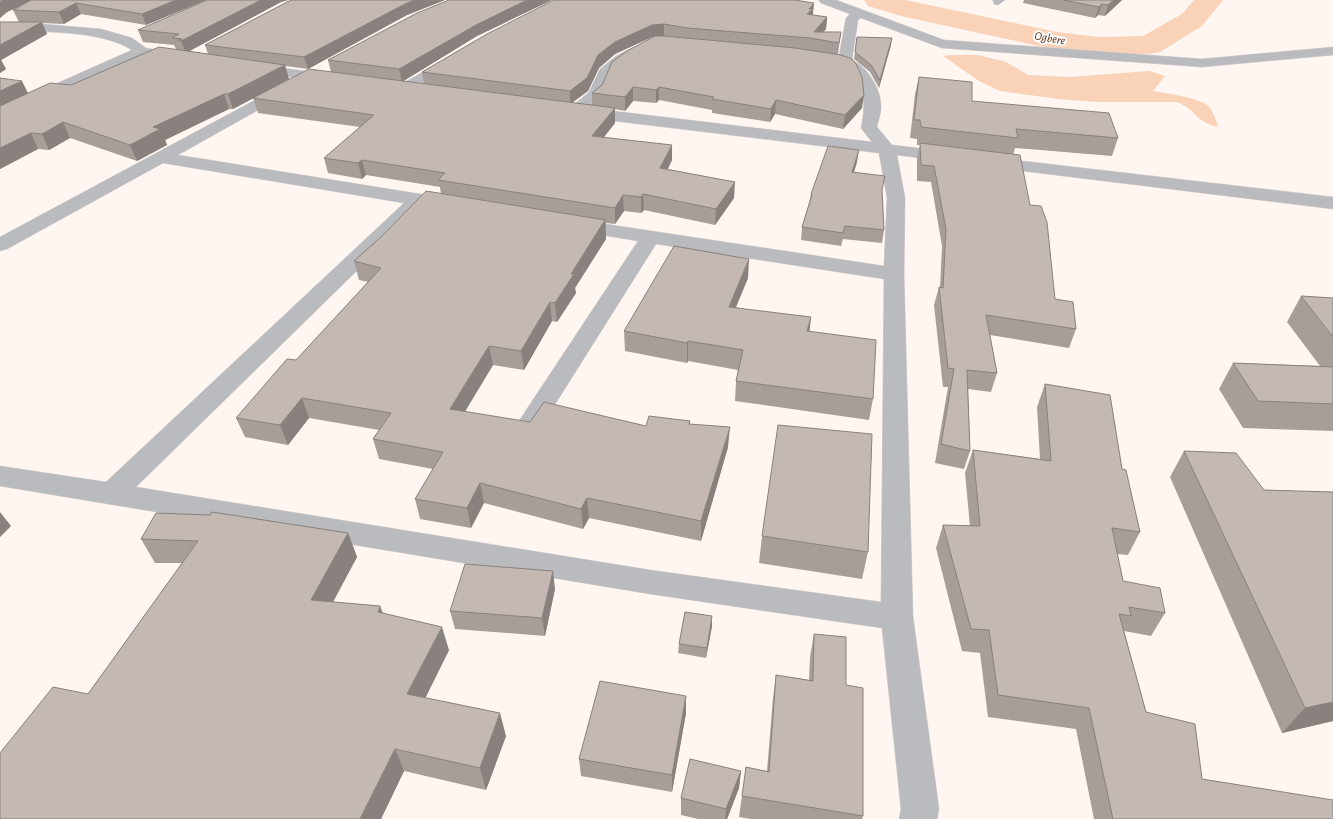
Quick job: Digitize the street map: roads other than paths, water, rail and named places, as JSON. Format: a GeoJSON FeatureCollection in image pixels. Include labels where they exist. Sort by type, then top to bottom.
{"type":"FeatureCollection","features":[{"type":"Feature","properties":{"kind":"street"},"geometry":{"type":"LineString","coordinates":[[824,0],[942,44],[1202,63],[1333,51]]}},
{"type":"Feature","properties":{"kind":"street"},"geometry":{"type":"LineString","coordinates":[[845,62],[852,18],[861,13]]}},
{"type":"Feature","properties":{"kind":"street"},"geometry":{"type":"LineString","coordinates":[[0,15],[13,16],[0,27]]}},
{"type":"Feature","properties":{"kind":"street"},"geometry":{"type":"LineString","coordinates":[[0,27],[30,27],[102,33],[127,41],[142,51],[194,59]]}},
{"type":"Feature","properties":{"kind":"street"},"geometry":{"type":"LineString","coordinates":[[127,41],[144,34]]}},
{"type":"Feature","properties":{"kind":"street"},"geometry":{"type":"LineString","coordinates":[[574,111],[596,94],[606,72],[621,59],[652,44]]}},
{"type":"Feature","properties":{"kind":"street"},"geometry":{"type":"LineString","coordinates":[[405,88],[468,50]]}},
{"type":"Feature","properties":{"kind":"street"},"geometry":{"type":"LineString","coordinates":[[0,118],[65,85],[142,51]]}},
{"type":"Feature","properties":{"kind":"street"},"geometry":{"type":"LineString","coordinates":[[818,58],[845,62],[856,67],[869,87],[873,107],[868,128],[887,149],[896,198],[894,274],[898,617],[920,809],[918,819]]}},
{"type":"Feature","properties":{"kind":"street"},"geometry":{"type":"LineString","coordinates":[[0,245],[336,62]]}},
{"type":"Feature","properties":{"kind":"street"},"geometry":{"type":"LineString","coordinates":[[235,66],[348,81]]}},
{"type":"Feature","properties":{"kind":"street"},"geometry":{"type":"LineString","coordinates":[[386,86],[434,92]]}},
{"type":"Feature","properties":{"kind":"street"},"geometry":{"type":"LineString","coordinates":[[558,109],[1333,203]]}},
{"type":"Feature","properties":{"kind":"street"},"geometry":{"type":"LineString","coordinates":[[160,157],[466,208]]}},
{"type":"Feature","properties":{"kind":"street"},"geometry":{"type":"LineString","coordinates":[[112,493],[418,200]]}},
{"type":"Feature","properties":{"kind":"street"},"geometry":{"type":"LineString","coordinates":[[554,222],[894,274]]}},
{"type":"Feature","properties":{"kind":"street"},"geometry":{"type":"LineString","coordinates":[[528,427],[650,238]]}},
{"type":"Feature","properties":{"kind":"street"},"geometry":{"type":"LineString","coordinates":[[0,476],[650,582],[898,617]]}},
{"type":"Feature","properties":{"kind":"waterway","name":"Ogbere"},"geometry":{"type":"LineString","coordinates":[[878,0],[901,8],[994,28],[1057,41],[1098,46],[1149,45],[1192,20],[1209,0]]}}]}
